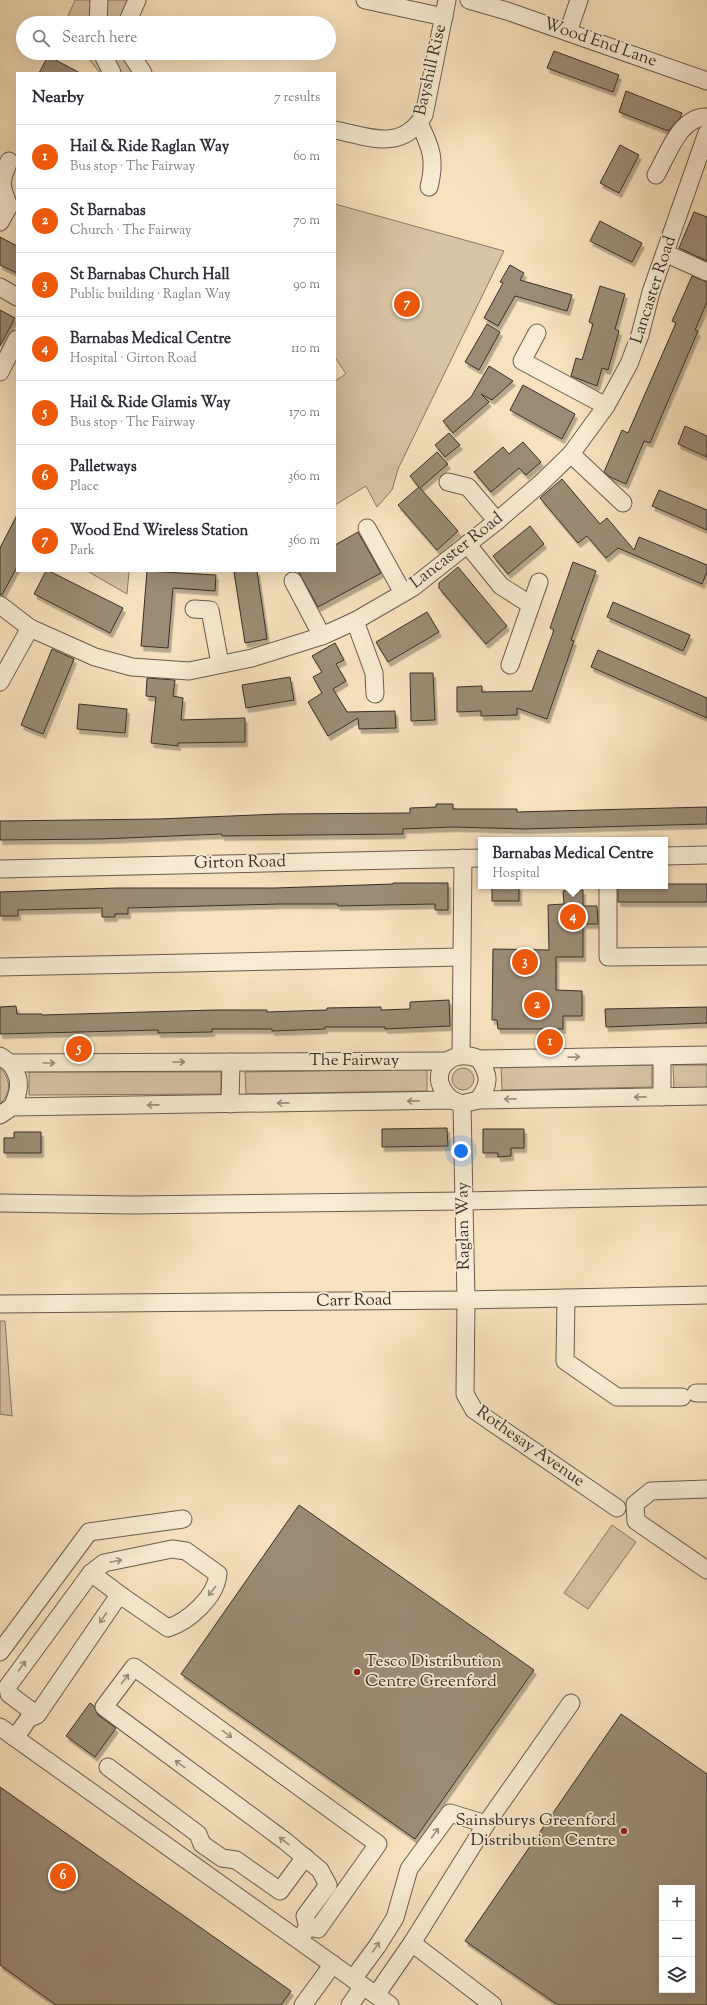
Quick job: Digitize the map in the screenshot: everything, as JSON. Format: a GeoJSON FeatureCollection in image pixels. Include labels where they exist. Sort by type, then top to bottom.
{"type":"FeatureCollection","features":[{"type":"Feature","properties":{"kind":"street"},"geometry":{"type":"LineString","coordinates":[[98,0],[98,16]]}},
{"type":"Feature","properties":{"kind":"street"},"geometry":{"type":"LineString","coordinates":[[130,16],[137,0]]}},
{"type":"Feature","properties":{"kind":"street"},"geometry":{"type":"LineString","coordinates":[[365,0],[444,17]]}},
{"type":"Feature","properties":{"kind":"street","name":"Bayshill Rise"},"geometry":{"type":"LineString","coordinates":[[336,130],[386,140],[410,132],[419,123],[424,115],[448,0]]}},
{"type":"Feature","properties":{"kind":"street","name":"Wood End Lane"},"geometry":{"type":"LineString","coordinates":[[469,0],[568,32],[707,81]]}},
{"type":"Feature","properties":{"kind":"street"},"geometry":{"type":"LineString","coordinates":[[568,32],[579,0]]}},
{"type":"Feature","properties":{"kind":"street"},"geometry":{"type":"LineString","coordinates":[[106,60],[112,72]]}},
{"type":"Feature","properties":{"kind":"street"},"geometry":{"type":"LineString","coordinates":[[135,60],[142,72]]}},
{"type":"Feature","properties":{"kind":"street"},"geometry":{"type":"LineString","coordinates":[[656,174],[687,123],[698,117],[707,117]]}},
{"type":"Feature","properties":{"kind":"street"},"geometry":{"type":"LineString","coordinates":[[419,123],[431,147],[432,175],[429,187]]}},
{"type":"Feature","properties":{"kind":"street","name":"Lancaster Road"},"geometry":{"type":"LineString","coordinates":[[0,605],[30,628],[95,658],[132,667],[189,671],[252,658],[322,636],[355,621],[403,593],[497,521],[571,454],[606,406],[629,364],[640,335],[651,292],[707,135]]}},
{"type":"Feature","properties":{"kind":"street"},"geometry":{"type":"LineString","coordinates":[[0,222],[9,206],[0,184],[0,179],[9,161]]}},
{"type":"Feature","properties":{"kind":"street"},"geometry":{"type":"LineString","coordinates":[[665,253],[707,272]]}},
{"type":"Feature","properties":{"kind":"street"},"geometry":{"type":"LineString","coordinates":[[0,288],[16,296]]}},
{"type":"Feature","properties":{"kind":"street"},"geometry":{"type":"LineString","coordinates":[[537,333],[522,361],[606,406]]}},
{"type":"Feature","properties":{"kind":"street"},"geometry":{"type":"LineString","coordinates":[[0,372],[16,341]]}},
{"type":"Feature","properties":{"kind":"street"},"geometry":{"type":"LineString","coordinates":[[571,454],[623,503]]}},
{"type":"Feature","properties":{"kind":"street"},"geometry":{"type":"LineString","coordinates":[[448,482],[468,486],[497,521]]}},
{"type":"Feature","properties":{"kind":"street"},"geometry":{"type":"LineString","coordinates":[[367,528],[403,593]]}},
{"type":"Feature","properties":{"kind":"street"},"geometry":{"type":"LineString","coordinates":[[468,544],[501,586],[531,605]]}},
{"type":"Feature","properties":{"kind":"street"},"geometry":{"type":"LineString","coordinates":[[292,581],[322,636]]}},
{"type":"Feature","properties":{"kind":"street"},"geometry":{"type":"LineString","coordinates":[[510,665],[540,582]]}},
{"type":"Feature","properties":{"kind":"street"},"geometry":{"type":"LineString","coordinates":[[194,609],[210,610],[220,664]]}},
{"type":"Feature","properties":{"kind":"street"},"geometry":{"type":"LineString","coordinates":[[355,621],[374,673],[375,694]]}},
{"type":"Feature","properties":{"kind":"street"},"geometry":{"type":"LineString","coordinates":[[0,682],[30,628]]}},
{"type":"Feature","properties":{"kind":"street"},"geometry":{"type":"LineString","coordinates":[[668,856],[707,855]]}},
{"type":"Feature","properties":{"kind":"street"},"geometry":{"type":"LineString","coordinates":[[463,858],[461,957],[454,1057],[439,1073],[439,1081],[445,1095],[464,1102]]}},
{"type":"Feature","properties":{"kind":"street","name":"Girton Road"},"geometry":{"type":"LineString","coordinates":[[0,869],[478,858]]}},
{"type":"Feature","properties":{"kind":"street"},"geometry":{"type":"LineString","coordinates":[[608,889],[608,957],[707,956]]}},
{"type":"Feature","properties":{"kind":"street"},"geometry":{"type":"LineString","coordinates":[[0,967],[461,957]]}},
{"type":"Feature","properties":{"kind":"street","name":"The Fairway"},"geometry":{"type":"LineString","coordinates":[[5,1060],[231,1062],[454,1057],[479,1059],[707,1055]]}},
{"type":"Feature","properties":{"kind":"street"},"geometry":{"type":"LineString","coordinates":[[662,1056],[662,1096]]}},
{"type":"Feature","properties":{"kind":"street"},"geometry":{"type":"LineString","coordinates":[[464,1102],[486,1089],[488,1081],[486,1069],[479,1059]]}},
{"type":"Feature","properties":{"kind":"street"},"geometry":{"type":"LineString","coordinates":[[5,1060],[15,1069],[20,1084],[18,1095],[6,1111]]}},
{"type":"Feature","properties":{"kind":"street"},"geometry":{"type":"LineString","coordinates":[[230,1104],[231,1062]]}},
{"type":"Feature","properties":{"kind":"street"},"geometry":{"type":"LineString","coordinates":[[6,1111],[230,1104],[464,1102],[707,1096]]}},
{"type":"Feature","properties":{"kind":"street","name":"Raglan Way"},"geometry":{"type":"LineString","coordinates":[[464,1102],[466,1300]]}},
{"type":"Feature","properties":{"kind":"street"},"geometry":{"type":"LineString","coordinates":[[0,1203],[132,1205],[707,1196]]}},
{"type":"Feature","properties":{"kind":"street","name":"Carr Road"},"geometry":{"type":"LineString","coordinates":[[0,1304],[466,1300],[707,1295]]}},
{"type":"Feature","properties":{"kind":"street"},"geometry":{"type":"LineString","coordinates":[[566,1298],[565,1361],[618,1397],[695,1394]]}},
{"type":"Feature","properties":{"kind":"street","name":"Rothesay Avenue"},"geometry":{"type":"LineString","coordinates":[[466,1300],[465,1394],[474,1410],[617,1508]]}},
{"type":"Feature","properties":{"kind":"street"},"geometry":{"type":"LineString","coordinates":[[707,1489],[651,1491],[636,1504],[636,1521],[707,1570]]}},
{"type":"Feature","properties":{"kind":"street"},"geometry":{"type":"LineString","coordinates":[[0,1652],[89,1532],[183,1519]]}},
{"type":"Feature","properties":{"kind":"street"},"geometry":{"type":"LineString","coordinates":[[36,1715],[9,1694],[8,1686],[91,1573],[104,1563],[172,1549],[186,1551],[218,1574],[217,1585],[201,1605],[179,1624],[168,1628],[91,1573]]}},
{"type":"Feature","properties":{"kind":"street"},"geometry":{"type":"LineString","coordinates":[[15,1738],[29,1718],[36,1715],[115,1601],[123,1597]]}},
{"type":"Feature","properties":{"kind":"street"},"geometry":{"type":"LineString","coordinates":[[134,1667],[378,1844],[318,1929],[303,1934],[305,1916],[328,1885],[320,1870],[305,1857],[104,1707],[134,1667]]}},
{"type":"Feature","properties":{"kind":"street"},"geometry":{"type":"LineString","coordinates":[[350,2005],[364,1987],[412,1943],[486,1824],[571,1703]]}},
{"type":"Feature","properties":{"kind":"street"},"geometry":{"type":"LineString","coordinates":[[0,1727],[303,1934],[333,1964],[390,2005]]}},
{"type":"Feature","properties":{"kind":"street"},"geometry":{"type":"LineString","coordinates":[[108,1767],[198,1834],[202,1844],[222,1858],[236,1860],[280,1891],[305,1857]]}},
{"type":"Feature","properties":{"kind":"street"},"geometry":{"type":"LineString","coordinates":[[364,1987],[378,1945],[395,1918],[409,1869],[450,1813],[486,1824]]}},
{"type":"Feature","properties":{"kind":"street"},"geometry":{"type":"LineString","coordinates":[[412,1943],[493,2005]]}},
{"type":"Feature","properties":{"kind":"street"},"geometry":{"type":"LineString","coordinates":[[303,2005],[333,1964]]}},
{"type":"Feature","properties":{"kind":"shaded area"},"geometry":{"type":"Polygon","coordinates":[[[75,0],[132,0],[126,16],[68,16],[75,0]]]}},
{"type":"Feature","properties":{"kind":"shaded area"},"geometry":{"type":"Polygon","coordinates":[[[90,60],[132,60],[139,72],[99,72],[90,60]]]}},
{"type":"Feature","properties":{"kind":"shaded area"},"geometry":{"type":"Polygon","coordinates":[[[336,204],[504,251],[398,469],[392,490],[377,507],[366,486],[336,504],[336,380],[346,374],[336,359],[336,204]]]}},
{"type":"Feature","properties":{"kind":"shaded area"},"geometry":{"type":"Polygon","coordinates":[[[89,572],[129,572],[127,594],[89,572]]]}},
{"type":"Feature","properties":{"kind":"shaded area"},"geometry":{"type":"Polygon","coordinates":[[[652,1065],[652,1087],[502,1090],[501,1067],[652,1065]]]}},
{"type":"Feature","properties":{"kind":"shaded area"},"geometry":{"type":"Polygon","coordinates":[[[673,1065],[707,1065],[707,1088],[674,1089],[673,1065]]]}},
{"type":"Feature","properties":{"kind":"shaded area"},"geometry":{"type":"Polygon","coordinates":[[[0,1068],[4,1072],[9,1086],[7,1095],[0,1104],[0,1068]]]}},
{"type":"Feature","properties":{"kind":"shaded area"},"geometry":{"type":"Polygon","coordinates":[[[459,1068],[467,1068],[474,1075],[474,1083],[467,1090],[459,1090],[452,1083],[452,1075],[459,1068]]]}},
{"type":"Feature","properties":{"kind":"shaded area"},"geometry":{"type":"Polygon","coordinates":[[[427,1069],[427,1091],[246,1094],[245,1072],[427,1069]]]}},
{"type":"Feature","properties":{"kind":"shaded area"},"geometry":{"type":"Polygon","coordinates":[[[29,1072],[221,1072],[221,1094],[29,1095],[29,1072]]]}},
{"type":"Feature","properties":{"kind":"shaded area"},"geometry":{"type":"Polygon","coordinates":[[[0,1321],[5,1321],[12,1416],[0,1414],[0,1321]]]}},
{"type":"Feature","properties":{"kind":"shaded area"},"geometry":{"type":"Polygon","coordinates":[[[612,1525],[636,1542],[588,1609],[564,1593],[612,1525]]]}},
{"type":"Feature","properties":{"kind":"building"},"geometry":{"type":"Polygon","coordinates":[[[554,51],[619,75],[613,92],[547,68],[554,51]]]}},
{"type":"Feature","properties":{"kind":"building"},"geometry":{"type":"Polygon","coordinates":[[[46,60],[56,60],[78,72],[40,72],[46,60]]]}},
{"type":"Feature","properties":{"kind":"building"},"geometry":{"type":"Polygon","coordinates":[[[626,91],[682,113],[680,118],[668,131],[619,112],[626,91]]]}},
{"type":"Feature","properties":{"kind":"building"},"geometry":{"type":"Polygon","coordinates":[[[620,145],[639,155],[619,193],[600,183],[620,145]]]}},
{"type":"Feature","properties":{"kind":"building"},"geometry":{"type":"Polygon","coordinates":[[[694,212],[707,217],[707,261],[679,248],[694,212]]]}},
{"type":"Feature","properties":{"kind":"building"},"geometry":{"type":"Polygon","coordinates":[[[600,221],[642,243],[632,262],[590,241],[600,221]]]}},
{"type":"Feature","properties":{"kind":"building"},"geometry":{"type":"Polygon","coordinates":[[[0,237],[16,245],[16,273],[0,265],[0,237]]]}},
{"type":"Feature","properties":{"kind":"building"},"geometry":{"type":"Polygon","coordinates":[[[510,265],[524,273],[520,280],[572,295],[567,311],[515,296],[498,326],[484,318],[503,283],[500,282],[510,265]]]}},
{"type":"Feature","properties":{"kind":"building"},"geometry":{"type":"Polygon","coordinates":[[[692,276],[707,282],[707,302],[695,330],[698,331],[650,443],[644,441],[626,484],[610,477],[604,472],[622,430],[628,433],[676,323],[672,321],[692,276]]]}},
{"type":"Feature","properties":{"kind":"building"},"geometry":{"type":"Polygon","coordinates":[[[600,286],[625,294],[615,329],[619,331],[608,370],[602,368],[597,386],[571,376],[576,358],[582,360],[593,324],[589,322],[600,286]]]}},
{"type":"Feature","properties":{"kind":"building"},"geometry":{"type":"Polygon","coordinates":[[[0,310],[15,318],[0,346],[0,310]]]}},
{"type":"Feature","properties":{"kind":"building"},"geometry":{"type":"Polygon","coordinates":[[[487,324],[500,332],[479,370],[465,362],[487,324]]]}},
{"type":"Feature","properties":{"kind":"building"},"geometry":{"type":"Polygon","coordinates":[[[489,366],[513,381],[492,400],[481,394],[489,402],[453,433],[443,421],[471,397],[489,366]]]}},
{"type":"Feature","properties":{"kind":"building"},"geometry":{"type":"Polygon","coordinates":[[[523,385],[575,414],[562,439],[510,410],[523,385]]]}},
{"type":"Feature","properties":{"kind":"building"},"geometry":{"type":"Polygon","coordinates":[[[685,426],[707,436],[707,457],[678,444],[685,426]]]}},
{"type":"Feature","properties":{"kind":"building"},"geometry":{"type":"Polygon","coordinates":[[[449,433],[460,445],[445,457],[435,445],[449,433]]]}},
{"type":"Feature","properties":{"kind":"building"},"geometry":{"type":"Polygon","coordinates":[[[523,442],[541,462],[526,475],[519,468],[491,492],[474,472],[503,447],[509,454],[523,442]]]}},
{"type":"Feature","properties":{"kind":"building"},"geometry":{"type":"Polygon","coordinates":[[[437,452],[448,464],[420,488],[458,531],[437,550],[398,505],[419,487],[410,476],[437,452]]]}},
{"type":"Feature","properties":{"kind":"building"},"geometry":{"type":"Polygon","coordinates":[[[562,479],[600,524],[607,518],[634,550],[639,537],[707,565],[707,572],[702,584],[618,548],[606,558],[587,536],[578,543],[540,498],[562,479]]]}},
{"type":"Feature","properties":{"kind":"building"},"geometry":{"type":"Polygon","coordinates":[[[659,490],[707,510],[707,530],[652,506],[659,490]]]}},
{"type":"Feature","properties":{"kind":"building"},"geometry":{"type":"Polygon","coordinates":[[[16,517],[16,569],[2,595],[0,595],[0,548],[16,517]]]}},
{"type":"Feature","properties":{"kind":"building"},"geometry":{"type":"Polygon","coordinates":[[[530,526],[544,544],[508,574],[493,556],[530,526]]]}},
{"type":"Feature","properties":{"kind":"building"},"geometry":{"type":"Polygon","coordinates":[[[358,532],[381,573],[318,607],[299,572],[336,572],[336,544],[358,532]]]}},
{"type":"Feature","properties":{"kind":"building"},"geometry":{"type":"Polygon","coordinates":[[[573,562],[596,571],[571,640],[574,641],[547,719],[517,708],[517,715],[481,716],[481,711],[457,712],[457,687],[482,686],[482,692],[532,691],[554,630],[550,628],[573,562]]]}},
{"type":"Feature","properties":{"kind":"building"},"geometry":{"type":"Polygon","coordinates":[[[458,567],[507,626],[486,644],[439,588],[439,583],[458,567]]]}},
{"type":"Feature","properties":{"kind":"building"},"geometry":{"type":"Polygon","coordinates":[[[45,572],[51,572],[123,608],[110,633],[34,594],[45,572]]]}},
{"type":"Feature","properties":{"kind":"building"},"geometry":{"type":"Polygon","coordinates":[[[147,572],[216,575],[215,591],[173,588],[168,648],[141,646],[147,572]]]}},
{"type":"Feature","properties":{"kind":"building"},"geometry":{"type":"Polygon","coordinates":[[[234,572],[257,572],[267,639],[245,643],[234,572]]]}},
{"type":"Feature","properties":{"kind":"building"},"geometry":{"type":"Polygon","coordinates":[[[613,602],[690,635],[683,651],[607,617],[613,602]]]}},
{"type":"Feature","properties":{"kind":"building"},"geometry":{"type":"Polygon","coordinates":[[[427,612],[439,632],[388,662],[376,642],[427,612]]]}},
{"type":"Feature","properties":{"kind":"building"},"geometry":{"type":"Polygon","coordinates":[[[335,643],[344,660],[336,664],[346,681],[333,689],[347,712],[395,711],[396,728],[359,729],[358,718],[328,736],[308,702],[322,693],[313,677],[322,672],[312,656],[335,643]]]}},
{"type":"Feature","properties":{"kind":"building"},"geometry":{"type":"Polygon","coordinates":[[[52,649],[74,659],[43,734],[21,725],[52,649]]]}},
{"type":"Feature","properties":{"kind":"building"},"geometry":{"type":"Polygon","coordinates":[[[598,650],[707,698],[707,718],[591,667],[598,650]]]}},
{"type":"Feature","properties":{"kind":"building"},"geometry":{"type":"Polygon","coordinates":[[[410,673],[433,673],[435,720],[411,721],[410,673]]]}},
{"type":"Feature","properties":{"kind":"building"},"geometry":{"type":"Polygon","coordinates":[[[290,677],[294,700],[246,708],[242,685],[290,677]]]}},
{"type":"Feature","properties":{"kind":"building"},"geometry":{"type":"Polygon","coordinates":[[[147,678],[175,680],[173,696],[183,698],[181,720],[245,718],[245,742],[178,743],[178,746],[151,743],[156,697],[146,696],[147,678]]]}},
{"type":"Feature","properties":{"kind":"building"},"geometry":{"type":"Polygon","coordinates":[[[79,704],[127,709],[125,733],[77,729],[79,704]]]}},
{"type":"Feature","properties":{"kind":"building"},"geometry":{"type":"Polygon","coordinates":[[[436,804],[453,804],[453,809],[517,809],[517,812],[707,807],[707,824],[525,829],[453,827],[403,829],[403,834],[222,836],[222,834],[100,839],[0,840],[0,821],[158,819],[279,814],[410,813],[410,808],[436,807],[436,804]]]}},
{"type":"Feature","properties":{"kind":"building"},"geometry":{"type":"Polygon","coordinates":[[[393,883],[448,883],[448,910],[435,910],[435,904],[338,906],[337,904],[280,904],[128,908],[128,914],[115,914],[115,917],[102,917],[102,908],[18,910],[18,916],[0,916],[0,892],[116,888],[275,888],[393,883]]]}},
{"type":"Feature","properties":{"kind":"building"},"geometry":{"type":"Polygon","coordinates":[[[668,884],[707,884],[707,902],[618,902],[618,889],[668,889],[668,884]]]}},
{"type":"Feature","properties":{"kind":"building"},"geometry":{"type":"Polygon","coordinates":[[[492,889],[519,889],[519,901],[492,901],[492,889]]]}},
{"type":"Feature","properties":{"kind":"building"},"geometry":{"type":"Polygon","coordinates":[[[583,890],[583,906],[597,906],[598,924],[583,924],[583,957],[556,957],[556,990],[582,991],[582,1016],[563,1016],[563,1029],[498,1029],[497,1020],[492,1020],[493,949],[549,950],[548,905],[564,904],[563,891],[583,890]]]}},
{"type":"Feature","properties":{"kind":"building"},"geometry":{"type":"Polygon","coordinates":[[[449,1000],[450,1026],[385,1029],[385,1027],[325,1027],[325,1029],[272,1031],[272,1029],[212,1029],[212,1032],[158,1033],[158,1030],[0,1034],[0,1007],[16,1006],[17,1014],[42,1015],[215,1010],[267,1010],[267,1012],[327,1010],[327,1008],[381,1007],[381,1010],[410,1009],[410,1002],[449,1000]]]}},
{"type":"Feature","properties":{"kind":"building"},"geometry":{"type":"Polygon","coordinates":[[[707,1007],[707,1023],[606,1027],[605,1009],[707,1007]]]}},
{"type":"Feature","properties":{"kind":"building"},"geometry":{"type":"Polygon","coordinates":[[[447,1128],[448,1146],[382,1147],[382,1129],[447,1128]]]}},
{"type":"Feature","properties":{"kind":"building"},"geometry":{"type":"Polygon","coordinates":[[[483,1129],[524,1129],[524,1148],[511,1148],[511,1156],[498,1157],[498,1153],[483,1153],[483,1129]]]}},
{"type":"Feature","properties":{"kind":"building"},"geometry":{"type":"Polygon","coordinates":[[[14,1132],[41,1132],[41,1153],[4,1153],[4,1138],[14,1138],[14,1132]]]}},
{"type":"Feature","properties":{"kind":"building","name":"Tesco Distribution Centre Greenford"},"geometry":{"type":"Polygon","coordinates":[[[299,1505],[534,1670],[415,1839],[181,1674],[299,1505]]]}},
{"type":"Feature","properties":{"kind":"building"},"geometry":{"type":"Polygon","coordinates":[[[90,1703],[94,1706],[98,1715],[116,1728],[95,1757],[66,1736],[90,1703]]]}},
{"type":"Feature","properties":{"kind":"building","name":"Sainsburys Greenford Distribution Centre"},"geometry":{"type":"Polygon","coordinates":[[[621,1714],[707,1774],[707,2005],[558,2005],[465,1941],[621,1714]]]}},
{"type":"Feature","properties":{"kind":"building"},"geometry":{"type":"Polygon","coordinates":[[[0,1787],[291,1991],[281,2005],[56,2005],[0,1965],[0,1787]]]}},
{"type":"Feature","properties":{"kind":"place","name":"Wood End Wireless Station"},"geometry":{"type":"Point","coordinates":[407,304]}},
{"type":"Feature","properties":{"kind":"place","name":"Barnabas Medical Centre"},"geometry":{"type":"Point","coordinates":[573,917]}},
{"type":"Feature","properties":{"kind":"place","name":"St Barnabas Church Hall"},"geometry":{"type":"Point","coordinates":[525,962]}},
{"type":"Feature","properties":{"kind":"place","name":"St Barnabas"},"geometry":{"type":"Point","coordinates":[537,1005]}},
{"type":"Feature","properties":{"kind":"place","name":"Hail & Ride Raglan Way"},"geometry":{"type":"Point","coordinates":[550,1042]}},
{"type":"Feature","properties":{"kind":"place","name":"Hail & Ride Glamis Way"},"geometry":{"type":"Point","coordinates":[79,1049]}},
{"type":"Feature","properties":{"kind":"place","name":"Tesco Distribution Centre Greenford"},"geometry":{"type":"Point","coordinates":[357,1672]}},
{"type":"Feature","properties":{"kind":"place","name":"Sainsburys Greenford Distribution Centre"},"geometry":{"type":"Point","coordinates":[624,1831]}},
{"type":"Feature","properties":{"kind":"place","name":"Palletways"},"geometry":{"type":"Point","coordinates":[63,1876]}}]}
